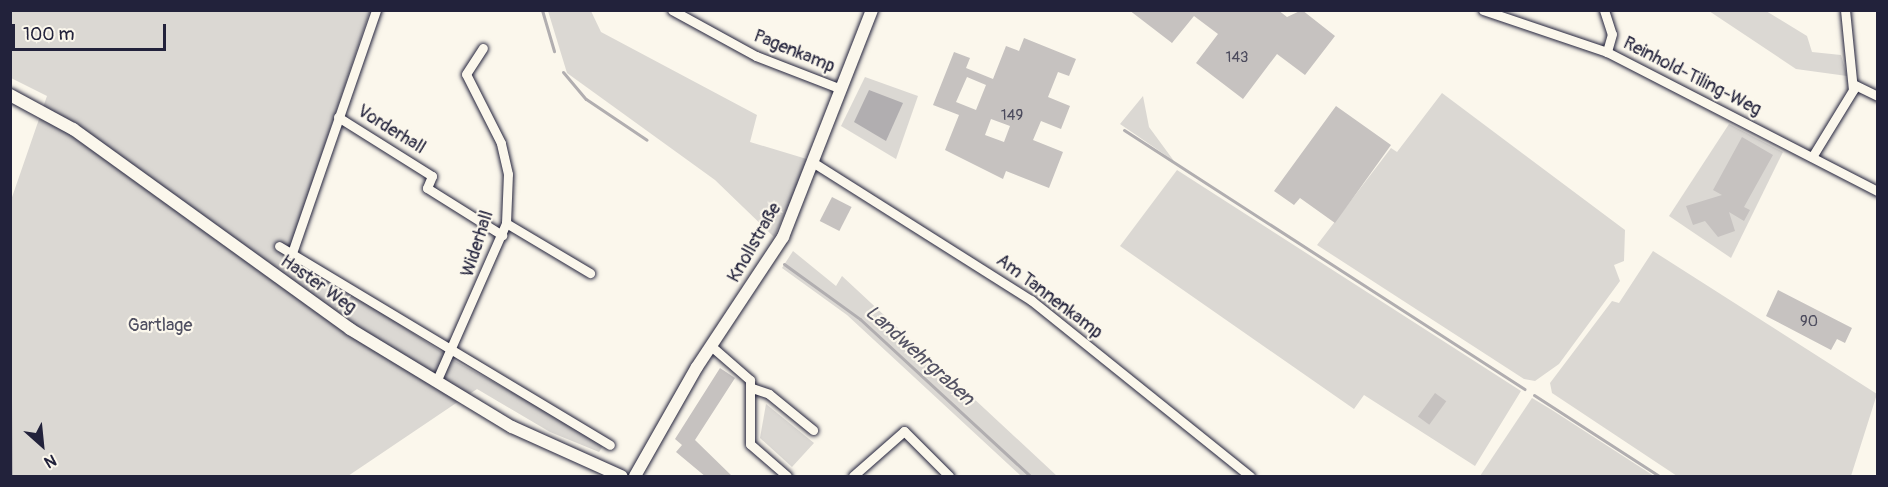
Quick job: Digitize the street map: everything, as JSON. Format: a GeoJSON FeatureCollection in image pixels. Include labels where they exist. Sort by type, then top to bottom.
{"type":"FeatureCollection","features":[{"type":"Feature","properties":{"kind":"street","name":"Haster Weg"},"geometry":{"type":"LineString","coordinates":[[293,250],[376,10]]}},
{"type":"Feature","properties":{"kind":"street","name":"Pagenkamp"},"geometry":{"type":"LineString","coordinates":[[672,10],[756,56],[841,89]]}},
{"type":"Feature","properties":{"kind":"street","name":"Knollstraße"},"geometry":{"type":"LineString","coordinates":[[635,477],[711,346],[779,245],[814,163],[872,10]]}},
{"type":"Feature","properties":{"kind":"street","name":"Reinhold-Tiling-Weg"},"geometry":{"type":"LineString","coordinates":[[1483,10],[1607,52],[1878,191]]}},
{"type":"Feature","properties":{"kind":"street"},"geometry":{"type":"LineString","coordinates":[[1604,10],[1612,34],[1607,52]]}},
{"type":"Feature","properties":{"kind":"street"},"geometry":{"type":"LineString","coordinates":[[1812,157],[1851,97],[1853,84],[1845,10]]}},
{"type":"Feature","properties":{"kind":"street","name":"Widerhall"},"geometry":{"type":"LineString","coordinates":[[436,382],[454,350],[506,223],[508,174],[501,143],[466,74],[483,48]]}},
{"type":"Feature","properties":{"kind":"street"},"geometry":{"type":"LineString","coordinates":[[1853,84],[1878,96]]}},
{"type":"Feature","properties":{"kind":"street","name":"Haster Weg"},"geometry":{"type":"LineString","coordinates":[[10,95],[73,129],[270,274],[436,382],[512,427],[621,477]]}},
{"type":"Feature","properties":{"kind":"street","name":"Vorderhall"},"geometry":{"type":"LineString","coordinates":[[338,117],[432,176],[427,188],[502,235]]}},
{"type":"Feature","properties":{"kind":"street","name":"Am Tannenkamp"},"geometry":{"type":"LineString","coordinates":[[814,163],[1031,300],[1250,477]]}},
{"type":"Feature","properties":{"kind":"street"},"geometry":{"type":"LineString","coordinates":[[506,223],[590,273]]}},
{"type":"Feature","properties":{"kind":"street","name":"Haster Weg"},"geometry":{"type":"LineString","coordinates":[[279,246],[293,250],[610,445]]}},
{"type":"Feature","properties":{"kind":"street"},"geometry":{"type":"LineString","coordinates":[[711,346],[745,372],[752,388],[746,432],[750,444],[787,477]]}},
{"type":"Feature","properties":{"kind":"street"},"geometry":{"type":"LineString","coordinates":[[752,388],[769,394],[813,430]]}},
{"type":"Feature","properties":{"kind":"street"},"geometry":{"type":"LineString","coordinates":[[853,477],[904,431],[949,477]]}},
{"type":"Feature","properties":{"kind":"green space","name":"Gartlage"},"geometry":{"type":"Polygon","coordinates":[[[11,11],[370,11],[289,251],[455,361],[605,443],[599,452],[550,432],[477,389],[348,476],[11,476],[10,203],[47,96],[11,78],[11,11]]]}},
{"type":"Feature","properties":{"kind":"green space"},"geometry":{"type":"Polygon","coordinates":[[[548,11],[591,11],[601,32],[757,115],[750,142],[810,160],[774,237],[715,180],[567,73],[548,11]]]}},
{"type":"Feature","properties":{"kind":"green space"},"geometry":{"type":"Polygon","coordinates":[[[1709,11],[1766,11],[1807,36],[1812,52],[1841,55],[1847,76],[1796,69],[1709,11]]]}},
{"type":"Feature","properties":{"kind":"green space"},"geometry":{"type":"Polygon","coordinates":[[[865,77],[918,96],[896,159],[841,126],[865,77]]]}},
{"type":"Feature","properties":{"kind":"green space"},"geometry":{"type":"Polygon","coordinates":[[[1442,93],[1625,230],[1624,261],[1614,265],[1620,281],[1559,364],[1535,381],[1524,379],[1317,245],[1391,148],[1397,152],[1442,93]]]}},
{"type":"Feature","properties":{"kind":"green space"},"geometry":{"type":"Polygon","coordinates":[[[1143,96],[1149,127],[1174,161],[1120,124],[1143,96]]]}},
{"type":"Feature","properties":{"kind":"green space"},"geometry":{"type":"Polygon","coordinates":[[[1729,124],[1783,152],[1731,258],[1669,216],[1729,124]]]}},
{"type":"Feature","properties":{"kind":"green space"},"geometry":{"type":"Polygon","coordinates":[[[1177,170],[1521,391],[1475,466],[1364,395],[1354,409],[1120,246],[1177,170]]]}},
{"type":"Feature","properties":{"kind":"green space"},"geometry":{"type":"Polygon","coordinates":[[[793,251],[836,286],[842,276],[1057,476],[1021,476],[847,315],[782,268],[793,251]]]}},
{"type":"Feature","properties":{"kind":"green space"},"geometry":{"type":"Polygon","coordinates":[[[1653,251],[1877,394],[1851,476],[1677,476],[1552,393],[1550,383],[1612,301],[1619,303],[1653,251]]]}},
{"type":"Feature","properties":{"kind":"green space"},"geometry":{"type":"Polygon","coordinates":[[[1532,398],[1552,410],[1654,476],[1480,476],[1532,398]]]}},
{"type":"Feature","properties":{"kind":"green space"},"geometry":{"type":"Polygon","coordinates":[[[766,404],[814,443],[792,467],[760,438],[766,404]]]}},
{"type":"Feature","properties":{"kind":"shaded area"},"geometry":{"type":"Polygon","coordinates":[[[869,90],[903,103],[886,141],[854,122],[869,90]]]}},
{"type":"Feature","properties":{"kind":"building"},"geometry":{"type":"Polygon","coordinates":[[[1129,10],[1278,10],[1287,17],[1302,10],[1335,36],[1305,75],[1277,54],[1243,99],[1196,63],[1218,34],[1194,16],[1172,43],[1129,10]]]}},
{"type":"Feature","properties":{"kind":"building"},"geometry":{"type":"Polygon","coordinates":[[[1024,38],[1076,59],[1069,76],[1058,72],[1048,97],[1070,106],[1061,129],[1041,121],[1033,140],[1063,152],[1049,188],[1006,171],[1003,179],[945,150],[959,115],[933,105],[954,52],[970,58],[966,68],[993,79],[1006,46],[1019,51],[1024,38]],[[967,77],[956,102],[976,110],[986,85],[967,77]],[[991,119],[985,135],[1004,142],[1010,126],[991,119]]]}},
{"type":"Feature","properties":{"kind":"building"},"geometry":{"type":"Polygon","coordinates":[[[1336,106],[1391,145],[1335,223],[1300,198],[1294,205],[1274,191],[1336,106]]]}},
{"type":"Feature","properties":{"kind":"building"},"geometry":{"type":"Polygon","coordinates":[[[1742,137],[1773,155],[1744,207],[1750,210],[1744,221],[1729,212],[1735,231],[1718,237],[1705,221],[1693,225],[1686,206],[1722,195],[1713,190],[1742,137]]]}},
{"type":"Feature","properties":{"kind":"building"},"geometry":{"type":"Polygon","coordinates":[[[832,197],[852,207],[839,231],[820,221],[832,197]]]}},
{"type":"Feature","properties":{"kind":"building"},"geometry":{"type":"Polygon","coordinates":[[[1778,290],[1852,328],[1845,343],[1837,339],[1831,350],[1766,316],[1778,290]]]}},
{"type":"Feature","properties":{"kind":"building"},"geometry":{"type":"Polygon","coordinates":[[[720,368],[735,378],[695,440],[733,477],[706,477],[676,452],[682,445],[675,439],[720,368]]]}},
{"type":"Feature","properties":{"kind":"building"},"geometry":{"type":"Polygon","coordinates":[[[1435,393],[1446,401],[1429,425],[1418,416],[1435,393]]]}},
{"type":"Feature","properties":{"kind":"waterway","name":"Landwehrgraben"},"geometry":{"type":"LineString","coordinates":[[542,10],[554,51]]}},
{"type":"Feature","properties":{"kind":"waterway","name":"Landwehrgraben"},"geometry":{"type":"LineString","coordinates":[[563,72],[586,99],[647,140]]}},
{"type":"Feature","properties":{"kind":"waterway"},"geometry":{"type":"LineString","coordinates":[[1124,130],[1524,389]]}},
{"type":"Feature","properties":{"kind":"waterway","name":"Landwehrgraben"},"geometry":{"type":"LineString","coordinates":[[784,264],[860,319],[1030,476]]}},
{"type":"Feature","properties":{"kind":"waterway"},"geometry":{"type":"LineString","coordinates":[[1534,395],[1659,476]]}},
{"type":"Feature","properties":{"kind":"waterway"},"geometry":{"type":"LineString","coordinates":[[10,398],[11,476]]}}]}
